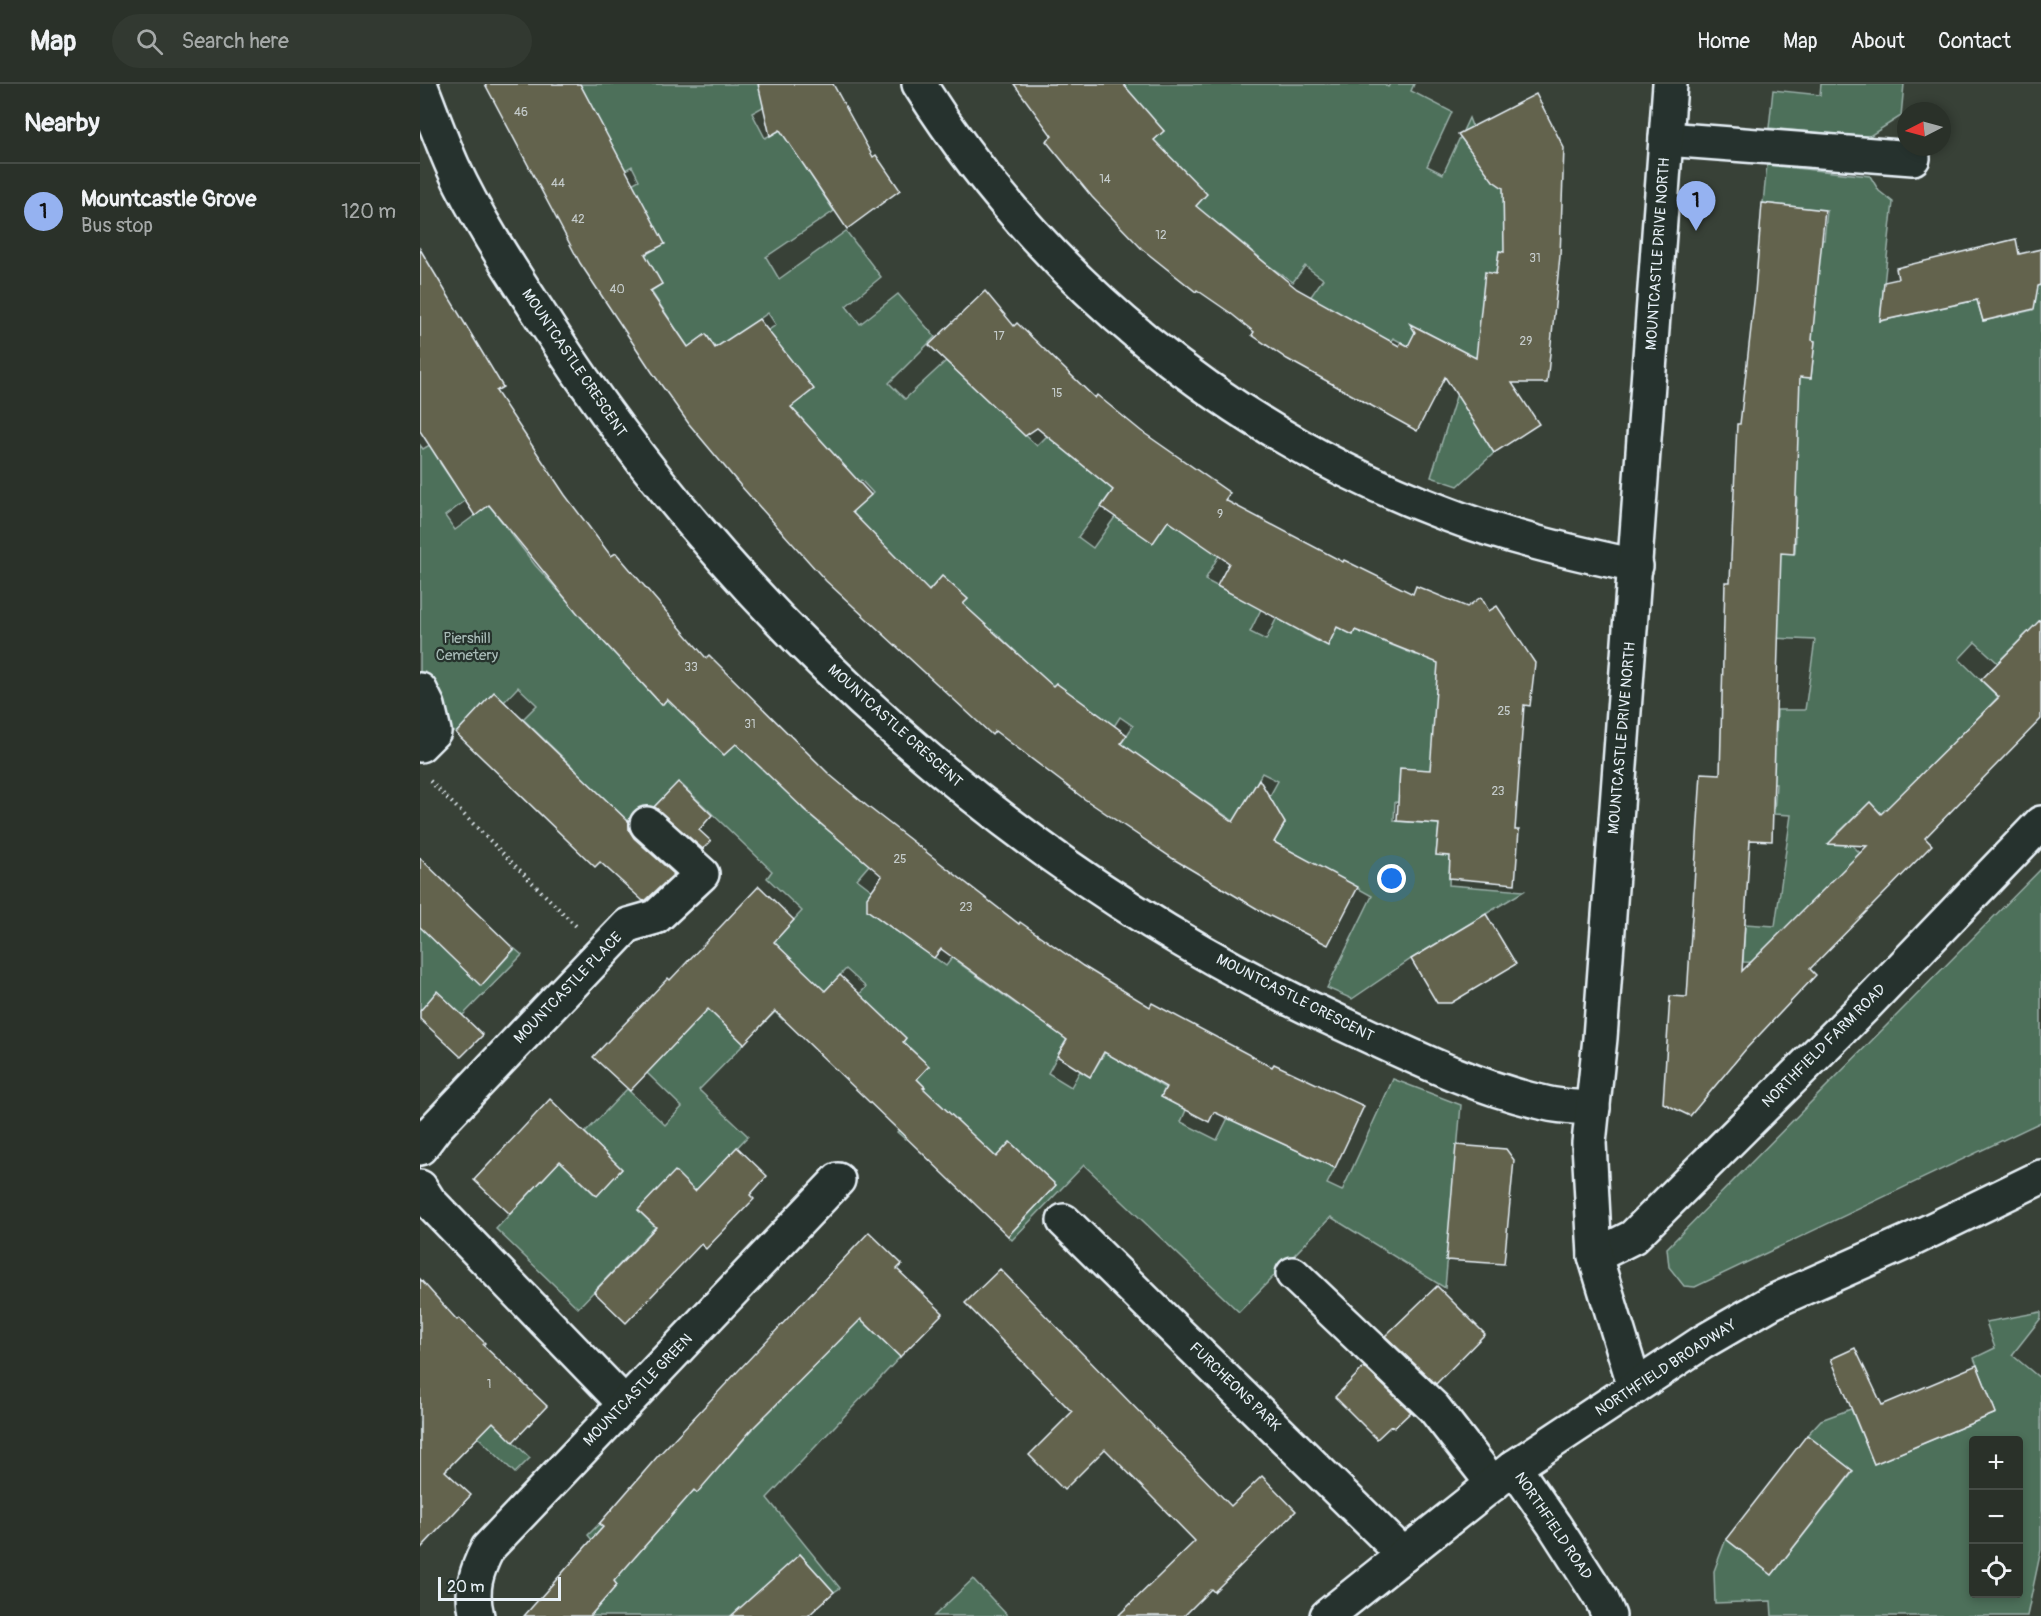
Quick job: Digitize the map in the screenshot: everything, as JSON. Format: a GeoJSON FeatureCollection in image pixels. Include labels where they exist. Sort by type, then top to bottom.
{"type":"FeatureCollection","features":[{"type":"Feature","properties":{"kind":"street","name":"MOUNTCASTLE CRESCENT"},"geometry":{"type":"LineString","coordinates":[[420,84],[454,169],[511,271],[577,373],[632,449],[714,548],[840,680],[912,744],[979,800],[1057,858],[1136,911],[1264,986],[1395,1048],[1482,1083],[1546,1104],[1593,1108]]}},
{"type":"Feature","properties":{"kind":"street"},"geometry":{"type":"LineString","coordinates":[[919,84],[976,166],[1063,266],[1149,344],[1228,402],[1333,464],[1443,513],[1525,540],[1636,566]]}},
{"type":"Feature","properties":{"kind":"street","name":"MOUNTCASTLE DRIVE NORTH"},"geometry":{"type":"LineString","coordinates":[[1635,1387],[1595,1256],[1589,1176],[1670,84]]}},
{"type":"Feature","properties":{"kind":"street"},"geometry":{"type":"LineString","coordinates":[[1666,139],[1912,158]]}},
{"type":"Feature","properties":{"kind":"street"},"geometry":{"type":"LineString","coordinates":[[420,690],[428,706],[434,731],[422,760]]}},
{"type":"Feature","properties":{"kind":"street","name":"NORTHFIELD FARM ROAD"},"geometry":{"type":"LineString","coordinates":[[1595,1256],[1633,1237],[1864,1007],[2041,823]]}},
{"type":"Feature","properties":{"kind":"street","name":"MOUNTCASTLE PLACE"},"geometry":{"type":"LineString","coordinates":[[420,1148],[435,1128],[628,925],[657,917],[702,874],[647,824]]}},
{"type":"Feature","properties":{"kind":"street","name":"NORTHFIELD BROADWAY"},"geometry":{"type":"LineString","coordinates":[[1327,1616],[1503,1475],[1702,1342],[1772,1302],[1909,1241],[2041,1177]]}},
{"type":"Feature","properties":{"kind":"street","name":"MOUNTCASTLE GREEN"},"geometry":{"type":"LineString","coordinates":[[477,1616],[473,1590],[477,1568],[488,1548],[838,1180]]}},
{"type":"Feature","properties":{"kind":"street"},"geometry":{"type":"LineString","coordinates":[[420,1187],[429,1201],[625,1404]]}},
{"type":"Feature","properties":{"kind":"street","name":"FURCHEONS PARK"},"geometry":{"type":"LineString","coordinates":[[1064,1221],[1404,1555]]}},
{"type":"Feature","properties":{"kind":"street","name":"NORTHFIELD ROAD"},"geometry":{"type":"LineString","coordinates":[[1293,1274],[1554,1524],[1609,1616]]}},
{"type":"Feature","properties":{"kind":"path"},"geometry":{"type":"LineString","coordinates":[[422,760],[602,952]]}},
{"type":"Feature","properties":{"kind":"green space"},"geometry":{"type":"Polygon","coordinates":[[[580,84],[760,84],[770,103],[752,113],[765,138],[784,128],[802,162],[834,211],[766,257],[779,279],[846,231],[881,277],[846,306],[860,324],[898,294],[935,337],[889,383],[905,399],[946,361],[1037,446],[1047,436],[1116,486],[1078,537],[1093,548],[1115,517],[1168,521],[1219,555],[1205,580],[1238,597],[1266,599],[1250,632],[1266,640],[1285,601],[1313,614],[1303,634],[1328,646],[1337,627],[1353,635],[1355,630],[1416,655],[1421,646],[1447,617],[1460,773],[1400,769],[1399,790],[1419,792],[1419,804],[1395,802],[1394,821],[1439,824],[1436,855],[1450,856],[1449,885],[1524,891],[1411,959],[1352,999],[1327,988],[1372,896],[1274,842],[1285,823],[1274,811],[1261,812],[1278,781],[1262,773],[1235,822],[1121,744],[1133,726],[1120,717],[1109,734],[1056,683],[1044,698],[1006,664],[1016,652],[997,634],[952,615],[968,599],[942,576],[911,610],[852,512],[873,493],[861,480],[840,498],[799,415],[789,416],[743,347],[776,325],[768,313],[716,349],[706,334],[688,347],[651,291],[662,284],[645,255],[664,244],[616,193],[639,180],[632,166],[605,182],[597,117],[580,84]]]}},
{"type":"Feature","properties":{"kind":"green space"},"geometry":{"type":"Polygon","coordinates":[[[1117,84],[1384,84],[1388,87],[1390,84],[1414,84],[1411,91],[1452,112],[1427,166],[1443,174],[1469,118],[1493,181],[1506,186],[1535,255],[1499,251],[1496,274],[1486,273],[1489,340],[1462,403],[1494,453],[1458,486],[1431,477],[1463,374],[1458,349],[1418,328],[1408,346],[1393,338],[1391,341],[1298,315],[1323,279],[1305,266],[1293,282],[1269,266],[1237,311],[1259,257],[1220,225],[1190,262],[1136,156],[1164,131],[1117,84]]]}},
{"type":"Feature","properties":{"kind":"green space"},"geometry":{"type":"Polygon","coordinates":[[[1821,84],[1904,84],[1902,102],[1897,102],[1897,119],[1868,137],[1769,128],[1773,90],[1820,95],[1821,84]]]}},
{"type":"Feature","properties":{"kind":"green space"},"geometry":{"type":"Polygon","coordinates":[[[1767,165],[1870,176],[1879,191],[1893,202],[1880,321],[1977,300],[1983,321],[2033,310],[2028,288],[2041,285],[2041,647],[2027,633],[2002,658],[2016,672],[2012,676],[1975,642],[1959,659],[1998,697],[1967,729],[1890,823],[1870,802],[1839,832],[1860,853],[1779,935],[1776,963],[1743,962],[1745,924],[1775,926],[1791,815],[1774,814],[1776,784],[1754,783],[1759,746],[1776,746],[1777,710],[1805,710],[1815,640],[1770,638],[1773,552],[1795,553],[1796,536],[1774,534],[1774,528],[1795,528],[1797,497],[1775,495],[1790,376],[1811,378],[1815,341],[1793,339],[1804,239],[1824,240],[1827,211],[1763,203],[1767,165]]]}},
{"type":"Feature","properties":{"kind":"green space","name":"Piershill Cemetery"},"geometry":{"type":"Polygon","coordinates":[[[445,436],[440,463],[453,482],[468,473],[469,498],[445,516],[455,530],[489,505],[535,565],[662,705],[667,699],[724,755],[746,733],[803,809],[869,865],[857,879],[883,899],[873,914],[896,931],[907,917],[921,946],[946,966],[952,958],[1017,1005],[1020,1001],[1070,1033],[1048,1073],[1071,1087],[1080,1071],[1090,1077],[1105,1052],[1165,1088],[1161,1097],[1186,1110],[1181,1122],[1217,1140],[1228,1118],[1335,1168],[1327,1184],[1342,1191],[1393,1079],[1461,1105],[1445,1288],[1331,1217],[1239,1312],[1084,1165],[1012,1240],[1008,1236],[1056,1185],[1010,1142],[996,1157],[939,1103],[905,1139],[897,1132],[899,1130],[891,1122],[925,1087],[917,1079],[929,1066],[910,1048],[898,1061],[891,1055],[906,1038],[891,1024],[845,1010],[866,987],[846,969],[825,991],[817,985],[783,1020],[775,1012],[754,1033],[720,1000],[802,911],[767,878],[772,871],[679,782],[634,827],[586,781],[540,812],[577,771],[523,719],[537,705],[518,687],[504,702],[494,693],[456,733],[451,729],[420,762],[420,445],[423,449],[445,436]]]}},
{"type":"Feature","properties":{"kind":"green space"},"geometry":{"type":"Polygon","coordinates":[[[2041,869],[2041,1122],[1695,1287],[1684,1286],[1669,1267],[1667,1248],[2041,869]]]}},
{"type":"Feature","properties":{"kind":"green space"},"geometry":{"type":"Polygon","coordinates":[[[461,898],[468,904],[434,940],[481,985],[515,949],[522,955],[460,1018],[435,995],[420,1011],[420,927],[461,898]]]}},
{"type":"Feature","properties":{"kind":"green space"},"geometry":{"type":"Polygon","coordinates":[[[707,1008],[744,1044],[699,1090],[748,1136],[695,1191],[638,1210],[655,1227],[578,1308],[496,1229],[560,1161],[596,1196],[622,1169],[585,1133],[627,1089],[665,1125],[682,1107],[612,1039],[707,1008]]]}},
{"type":"Feature","properties":{"kind":"green space"},"geometry":{"type":"Polygon","coordinates":[[[824,1284],[900,1357],[767,1498],[840,1588],[834,1592],[800,1554],[756,1616],[590,1616],[617,1585],[581,1552],[592,1540],[588,1535],[599,1524],[636,1556],[694,1490],[697,1492],[753,1429],[747,1423],[768,1413],[851,1328],[824,1284]]]}},
{"type":"Feature","properties":{"kind":"green space"},"geometry":{"type":"Polygon","coordinates":[[[2041,1312],[2041,1318],[2012,1355],[2041,1379],[2041,1550],[2027,1616],[1772,1616],[1771,1601],[1715,1603],[1714,1571],[1726,1539],[1772,1575],[1853,1472],[1807,1435],[1821,1420],[1851,1409],[1874,1464],[1996,1413],[1974,1358],[1995,1348],[1986,1322],[2041,1312]]]}},
{"type":"Feature","properties":{"kind":"green space"},"geometry":{"type":"Polygon","coordinates":[[[493,1422],[530,1458],[515,1473],[478,1437],[493,1422]]]}},
{"type":"Feature","properties":{"kind":"green space"},"geometry":{"type":"Polygon","coordinates":[[[420,1423],[478,1437],[445,1471],[420,1448],[420,1423]]]}},
{"type":"Feature","properties":{"kind":"green space"},"geometry":{"type":"Polygon","coordinates":[[[973,1579],[1008,1616],[934,1616],[973,1579]]]}},
{"type":"Feature","properties":{"kind":"building"},"geometry":{"type":"Polygon","coordinates":[[[485,84],[580,84],[665,244],[645,254],[662,284],[650,291],[688,347],[706,334],[715,348],[759,319],[814,389],[791,407],[871,495],[852,512],[929,591],[942,576],[968,599],[963,604],[1053,686],[1056,683],[1127,735],[1121,743],[1233,822],[1259,779],[1285,823],[1274,842],[1358,887],[1328,945],[1266,914],[1175,860],[1083,798],[995,731],[992,735],[826,581],[689,424],[652,372],[580,263],[485,84]]]}},
{"type":"Feature","properties":{"kind":"building"},"geometry":{"type":"Polygon","coordinates":[[[758,84],[833,84],[873,157],[876,155],[900,190],[847,229],[780,130],[770,136],[758,84]]]}},
{"type":"Feature","properties":{"kind":"building"},"geometry":{"type":"Polygon","coordinates":[[[1014,84],[1123,84],[1164,131],[1154,140],[1207,194],[1196,206],[1297,289],[1399,346],[1401,342],[1408,346],[1415,332],[1410,324],[1476,358],[1485,272],[1496,274],[1499,251],[1504,252],[1503,188],[1493,181],[1458,134],[1536,94],[1564,148],[1560,256],[1547,383],[1512,383],[1539,424],[1494,453],[1445,377],[1417,431],[1287,359],[1252,335],[1254,332],[1229,312],[1197,290],[1196,292],[1142,249],[1092,197],[1046,141],[1052,136],[1014,84]]]}},
{"type":"Feature","properties":{"kind":"building"},"geometry":{"type":"Polygon","coordinates":[[[1762,203],[1825,210],[1812,340],[1815,341],[1811,378],[1800,377],[1794,554],[1781,553],[1772,841],[1750,840],[1742,971],[1867,846],[1828,844],[1870,802],[1881,814],[1999,697],[1981,680],[2041,619],[2041,719],[1925,838],[1932,845],[1810,969],[1816,975],[1746,1049],[1690,1116],[1663,1103],[1670,996],[1687,997],[1701,773],[1720,774],[1725,582],[1730,582],[1737,424],[1740,424],[1755,293],[1762,203]]]}},
{"type":"Feature","properties":{"kind":"building"},"geometry":{"type":"Polygon","coordinates":[[[2016,239],[2019,254],[2041,249],[2041,285],[2038,286],[2034,309],[1983,321],[1977,300],[1880,321],[1884,282],[1898,279],[1896,268],[2016,239]]]}},
{"type":"Feature","properties":{"kind":"building"},"geometry":{"type":"Polygon","coordinates":[[[420,249],[503,387],[496,391],[565,495],[611,556],[616,553],[706,658],[709,655],[830,775],[1019,924],[1020,922],[1083,966],[1150,1007],[1152,1003],[1272,1067],[1274,1064],[1364,1106],[1335,1168],[1214,1112],[1209,1122],[1161,1097],[1166,1087],[1104,1052],[1090,1077],[1057,1056],[1067,1040],[941,949],[934,958],[867,910],[867,897],[882,876],[808,813],[736,744],[724,755],[667,699],[662,705],[579,615],[489,505],[475,516],[420,431],[420,249]]]}},
{"type":"Feature","properties":{"kind":"building"},"geometry":{"type":"Polygon","coordinates":[[[985,291],[1014,326],[1017,323],[1095,398],[1097,395],[1141,431],[1230,493],[1225,500],[1343,562],[1344,560],[1413,594],[1416,586],[1467,607],[1481,597],[1489,611],[1497,606],[1535,663],[1530,706],[1524,705],[1515,830],[1519,830],[1515,884],[1449,878],[1450,856],[1436,855],[1439,824],[1397,821],[1400,768],[1430,770],[1438,663],[1355,630],[1353,635],[1337,627],[1328,646],[1217,586],[1229,563],[1168,521],[1153,543],[1101,507],[1113,490],[1037,428],[1025,436],[929,345],[985,291]]]}},
{"type":"Feature","properties":{"kind":"building"},"geometry":{"type":"Polygon","coordinates":[[[494,692],[629,822],[629,830],[634,838],[674,874],[646,900],[643,901],[600,862],[595,867],[456,733],[494,692]]]}},
{"type":"Feature","properties":{"kind":"building"},"geometry":{"type":"Polygon","coordinates":[[[678,782],[712,815],[699,830],[711,841],[703,849],[654,807],[678,782]]]}},
{"type":"Feature","properties":{"kind":"building"},"geometry":{"type":"Polygon","coordinates":[[[420,858],[514,949],[481,986],[420,927],[420,858]]]}},
{"type":"Feature","properties":{"kind":"building"},"geometry":{"type":"Polygon","coordinates":[[[759,886],[794,920],[774,942],[825,991],[840,975],[906,1038],[903,1042],[929,1066],[917,1079],[925,1087],[923,1088],[996,1157],[1010,1142],[1056,1185],[1008,1236],[775,1011],[744,1044],[708,1009],[630,1091],[593,1057],[759,886]]]}},
{"type":"Feature","properties":{"kind":"building"},"geometry":{"type":"Polygon","coordinates":[[[1486,914],[1516,964],[1451,1003],[1437,1003],[1411,959],[1486,914]]]}},
{"type":"Feature","properties":{"kind":"building"},"geometry":{"type":"Polygon","coordinates":[[[437,991],[483,1035],[461,1057],[420,1019],[420,1011],[437,991]]]}},
{"type":"Feature","properties":{"kind":"building"},"geometry":{"type":"Polygon","coordinates":[[[550,1099],[622,1169],[597,1196],[560,1161],[510,1214],[474,1180],[550,1099]]]}},
{"type":"Feature","properties":{"kind":"building"},"geometry":{"type":"Polygon","coordinates":[[[1456,1145],[1506,1149],[1514,1160],[1504,1264],[1446,1260],[1456,1145]]]}},
{"type":"Feature","properties":{"kind":"building"},"geometry":{"type":"Polygon","coordinates":[[[737,1147],[767,1176],[750,1195],[754,1199],[706,1249],[701,1244],[626,1323],[594,1292],[656,1227],[638,1210],[675,1171],[695,1191],[737,1147]]]}},
{"type":"Feature","properties":{"kind":"building"},"geometry":{"type":"Polygon","coordinates":[[[869,1232],[902,1264],[897,1269],[943,1313],[900,1357],[861,1319],[753,1428],[697,1493],[694,1490],[614,1581],[617,1585],[590,1616],[524,1616],[603,1527],[599,1524],[657,1457],[869,1232]]]}},
{"type":"Feature","properties":{"kind":"building"},"geometry":{"type":"Polygon","coordinates":[[[1000,1269],[1231,1506],[1262,1476],[1296,1511],[1214,1592],[1211,1589],[1184,1616],[1118,1616],[1195,1541],[1105,1449],[1064,1490],[1029,1455],[1072,1412],[965,1303],[1000,1269]]]}},
{"type":"Feature","properties":{"kind":"building"},"geometry":{"type":"Polygon","coordinates":[[[420,1279],[457,1320],[459,1318],[485,1343],[483,1345],[547,1406],[513,1442],[493,1422],[445,1471],[471,1495],[420,1549],[420,1279]]]}},
{"type":"Feature","properties":{"kind":"building"},"geometry":{"type":"Polygon","coordinates":[[[1437,1286],[1485,1334],[1436,1384],[1385,1336],[1437,1286]]]}},
{"type":"Feature","properties":{"kind":"building"},"geometry":{"type":"Polygon","coordinates":[[[1855,1348],[1882,1405],[1977,1365],[1996,1413],[1874,1464],[1831,1359],[1855,1348]]]}},
{"type":"Feature","properties":{"kind":"building"},"geometry":{"type":"Polygon","coordinates":[[[1364,1367],[1411,1412],[1394,1428],[1391,1426],[1377,1439],[1335,1397],[1364,1367]]]}},
{"type":"Feature","properties":{"kind":"building"},"geometry":{"type":"Polygon","coordinates":[[[1807,1435],[1853,1471],[1772,1575],[1726,1539],[1807,1435]]]}},
{"type":"Feature","properties":{"kind":"building"},"geometry":{"type":"Polygon","coordinates":[[[800,1554],[834,1592],[808,1616],[731,1616],[800,1554]]]}},
{"type":"Feature","properties":{"kind":"place","name":"Mountcastle Grove"},"geometry":{"type":"Point","coordinates":[1696,231]}}]}
